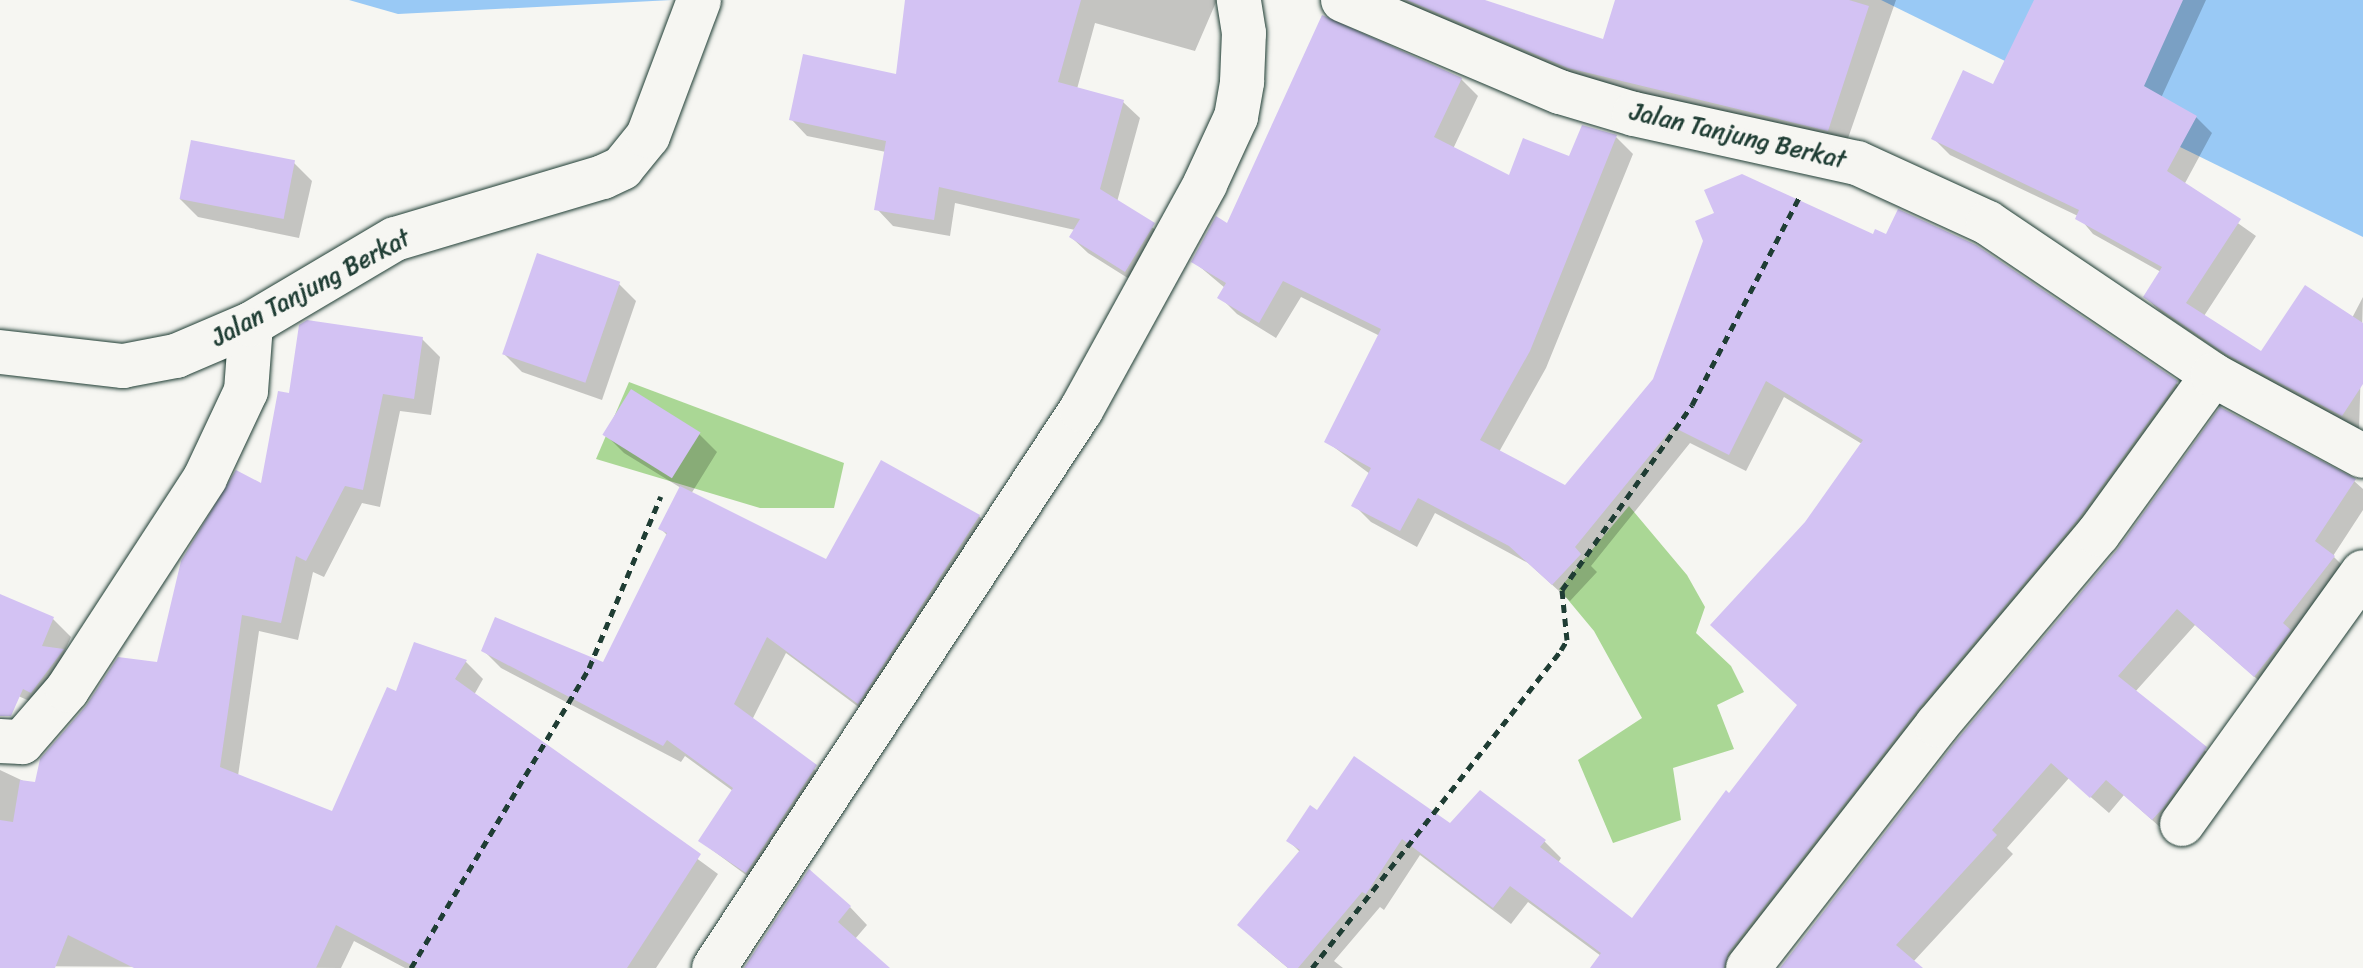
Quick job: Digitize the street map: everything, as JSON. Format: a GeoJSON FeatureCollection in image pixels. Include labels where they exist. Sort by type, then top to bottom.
{"type":"FeatureCollection","features":[{"type":"Feature","properties":{"kind":"street","name":"Jalan Tanjung Berkat"},"geometry":{"type":"LineString","coordinates":[[0,352],[123,366],[176,356],[251,324],[395,239],[622,168],[648,136],[699,0]]}},
{"type":"Feature","properties":{"kind":"street"},"geometry":{"type":"LineString","coordinates":[[714,968],[1081,410],[1205,184],[1236,117],[1242,82],[1244,33],[1239,0]]}},
{"type":"Feature","properties":{"kind":"street","name":"Jalan Tanjung Berkat"},"geometry":{"type":"LineString","coordinates":[[1343,0],[1560,92],[1634,114],[1818,150],[1988,223],[2213,375],[2363,456]]}},
{"type":"Feature","properties":{"kind":"street"},"geometry":{"type":"LineString","coordinates":[[0,741],[22,742],[67,690],[205,478],[246,391],[251,324]]}},
{"type":"Feature","properties":{"kind":"street"},"geometry":{"type":"LineString","coordinates":[[1748,968],[1937,725],[2098,534],[2213,375]]}},
{"type":"Feature","properties":{"kind":"street"},"geometry":{"type":"LineString","coordinates":[[2182,824],[2363,572]]}},
{"type":"Feature","properties":{"kind":"path"},"geometry":{"type":"LineString","coordinates":[[1312,968],[1567,640],[1562,590],[1692,405],[1818,150]]}},
{"type":"Feature","properties":{"kind":"path"},"geometry":{"type":"LineString","coordinates":[[411,968],[589,668],[661,496]]}},
{"type":"Feature","properties":{"kind":"green space"},"geometry":{"type":"Polygon","coordinates":[[[629,382],[844,463],[834,508],[760,508],[596,459],[629,382]]]}},
{"type":"Feature","properties":{"kind":"green space"},"geometry":{"type":"Polygon","coordinates":[[[1629,506],[1687,575],[1705,607],[1696,633],[1731,666],[1744,692],[1717,705],[1734,749],[1673,768],[1681,820],[1613,843],[1578,760],[1642,718],[1594,631],[1559,589],[1629,506]]]}},
{"type":"Feature","properties":{"kind":"water"},"geometry":{"type":"Polygon","coordinates":[[[349,0],[672,0],[398,14],[349,0]]]}},
{"type":"Feature","properties":{"kind":"water"},"geometry":{"type":"Polygon","coordinates":[[[1881,0],[2363,0],[2363,237],[1881,0]]]}},
{"type":"Feature","properties":{"kind":"building"},"geometry":{"type":"Polygon","coordinates":[[[905,0],[1081,0],[1058,82],[1124,100],[1100,189],[1155,223],[1125,272],[1069,237],[1080,219],[939,187],[934,220],[874,210],[886,141],[789,120],[803,54],[896,74],[905,0]]]}},
{"type":"Feature","properties":{"kind":"building"},"geometry":{"type":"Polygon","coordinates":[[[1407,0],[1485,0],[1603,39],[1615,0],[1849,0],[1869,6],[1828,131],[1568,68],[1407,0]]]}},
{"type":"Feature","properties":{"kind":"building"},"geometry":{"type":"Polygon","coordinates":[[[2034,0],[2183,0],[2144,86],[2197,116],[2167,171],[2241,219],[2186,303],[2261,351],[2305,285],[2363,323],[2363,384],[2342,416],[2226,354],[2143,297],[2162,267],[2075,219],[2079,210],[1931,139],[1963,70],[1993,84],[2034,0]]]}},
{"type":"Feature","properties":{"kind":"building"},"geometry":{"type":"Polygon","coordinates":[[[1322,15],[1462,78],[1434,137],[1509,175],[1523,138],[1569,156],[1582,125],[1617,135],[1530,351],[1480,440],[1565,485],[1653,379],[1703,241],[1695,221],[1714,213],[1704,190],[1742,174],[1873,234],[1875,229],[1886,234],[1898,209],[1976,245],[2178,381],[2078,519],[1918,709],[1728,953],[1724,968],[1590,968],[1601,953],[1510,886],[1493,908],[1402,839],[1366,894],[1362,892],[1298,968],[1288,968],[1237,925],[1300,850],[1286,841],[1310,805],[1317,810],[1354,756],[1450,823],[1480,790],[1546,840],[1540,847],[1632,918],[1726,790],[1729,793],[1797,705],[1710,625],[1805,522],[1863,440],[1766,381],[1729,455],[1673,427],[1575,547],[1581,554],[1552,585],[1509,546],[1418,498],[1400,531],[1351,506],[1371,468],[1324,442],[1381,329],[1283,281],[1259,323],[1217,298],[1226,283],[1191,262],[1216,216],[1227,223],[1322,15]]]}},
{"type":"Feature","properties":{"kind":"building"},"geometry":{"type":"Polygon","coordinates":[[[191,140],[295,160],[284,219],[180,199],[191,140]]]}},
{"type":"Feature","properties":{"kind":"building"},"geometry":{"type":"Polygon","coordinates":[[[537,253],[620,282],[585,383],[502,354],[537,253]]]}},
{"type":"Feature","properties":{"kind":"building"},"geometry":{"type":"Polygon","coordinates":[[[307,320],[423,337],[414,399],[383,394],[363,490],[345,486],[306,561],[296,556],[281,623],[242,615],[220,767],[332,811],[387,687],[396,691],[414,642],[467,660],[455,679],[701,854],[627,968],[417,968],[336,925],[316,968],[134,968],[68,935],[55,968],[0,968],[0,820],[13,822],[20,780],[35,782],[40,759],[86,706],[118,657],[157,662],[181,561],[236,470],[261,483],[278,391],[289,393],[299,325],[307,320]]]}},
{"type":"Feature","properties":{"kind":"building"},"geometry":{"type":"Polygon","coordinates":[[[631,389],[701,432],[672,478],[602,435],[631,389]]]}},
{"type":"Feature","properties":{"kind":"building"},"geometry":{"type":"Polygon","coordinates":[[[2220,407],[2356,479],[2315,541],[2335,556],[2283,623],[2291,630],[2254,677],[2177,609],[2118,676],[2207,747],[2163,808],[2152,820],[2106,780],[2090,798],[2051,763],[1992,830],[1997,835],[1896,945],[1923,968],[1780,968],[1956,741],[2117,550],[2220,407]]]}},
{"type":"Feature","properties":{"kind":"building"},"geometry":{"type":"Polygon","coordinates":[[[881,460],[980,515],[858,704],[767,637],[734,704],[817,765],[746,873],[698,841],[733,788],[667,740],[663,746],[481,651],[495,617],[603,662],[667,533],[658,529],[680,486],[826,559],[881,460]]]}},
{"type":"Feature","properties":{"kind":"building"},"geometry":{"type":"Polygon","coordinates":[[[0,594],[54,617],[42,646],[64,649],[31,693],[23,689],[11,716],[0,716],[0,594]]]}},
{"type":"Feature","properties":{"kind":"building"},"geometry":{"type":"Polygon","coordinates":[[[809,869],[851,906],[838,922],[890,968],[744,968],[809,869]]]}}]}
